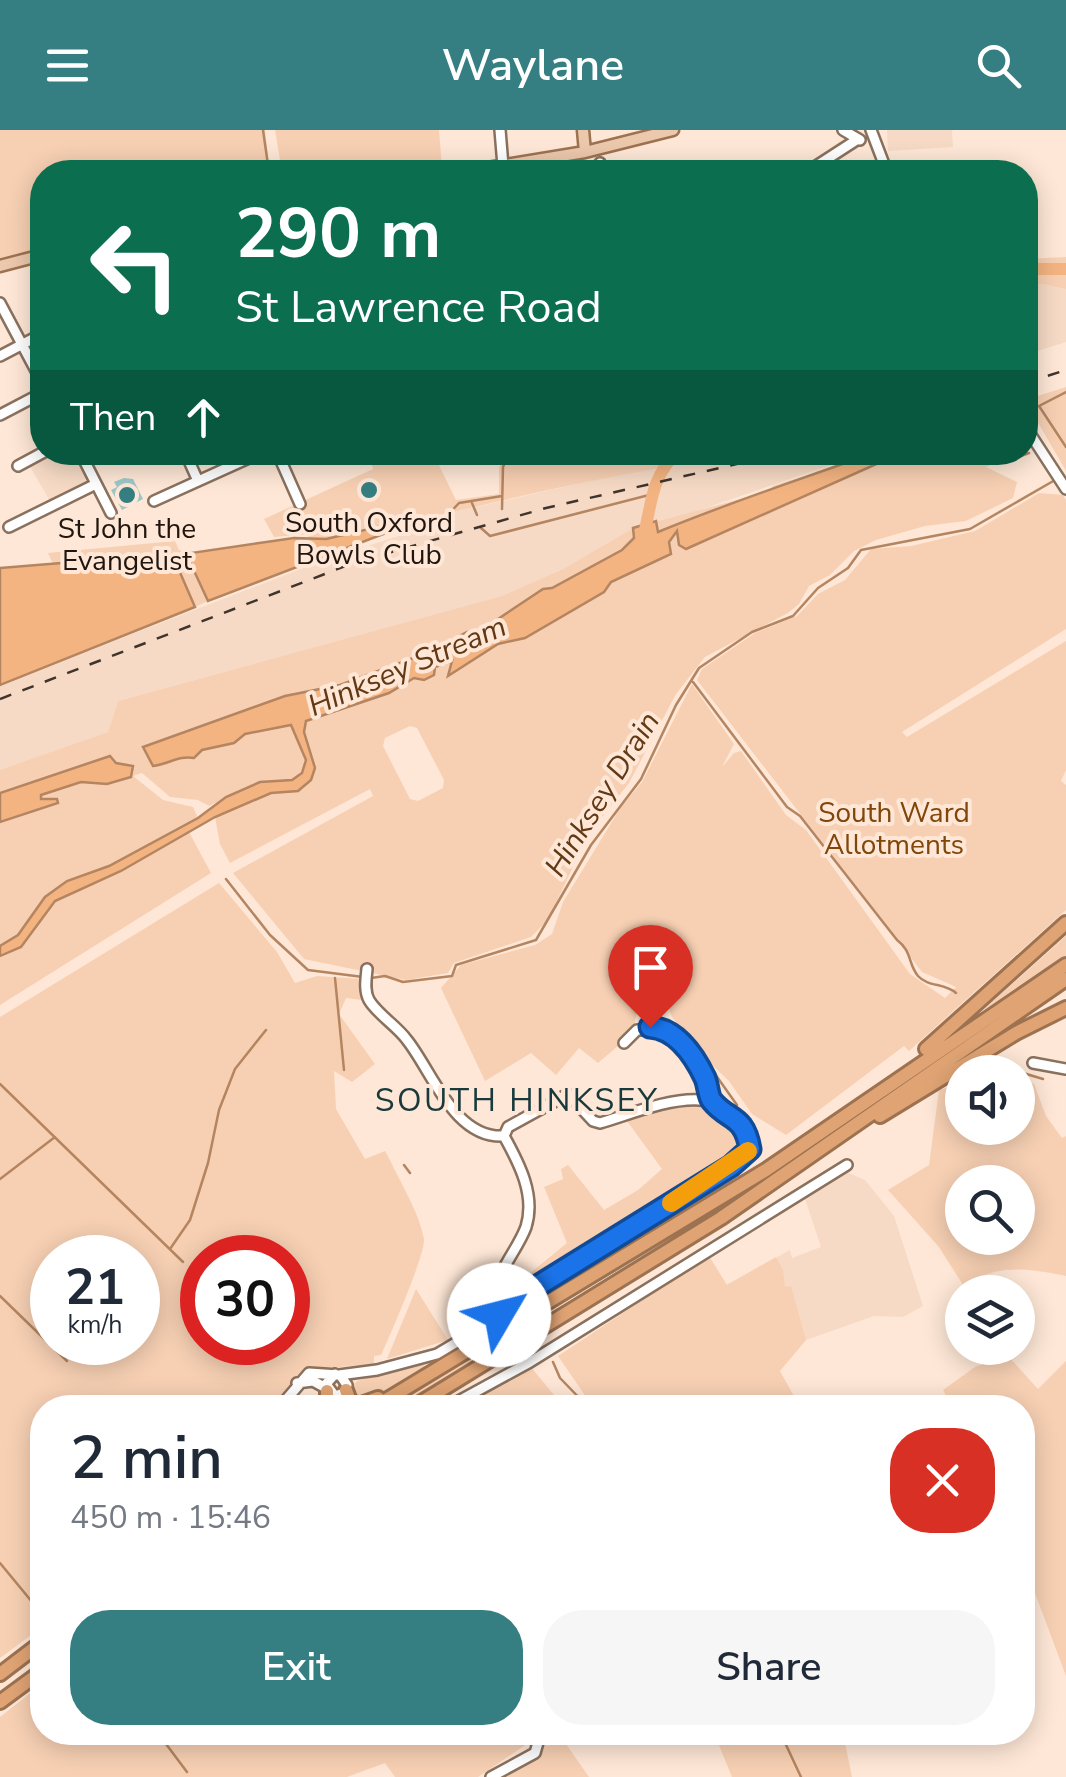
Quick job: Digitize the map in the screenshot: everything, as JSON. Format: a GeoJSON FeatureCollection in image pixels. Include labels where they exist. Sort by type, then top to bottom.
{"type":"FeatureCollection","features":[{"type":"Feature","properties":{"kind":"highway"},"geometry":{"type":"LineString","coordinates":[[855,1108],[1066,923]]}},
{"type":"Feature","properties":{"kind":"highway"},"geometry":{"type":"LineString","coordinates":[[395,1395],[709,1206],[1066,965]]}},
{"type":"Feature","properties":{"kind":"highway"},"geometry":{"type":"LineString","coordinates":[[433,1395],[664,1255],[1066,979]]}},
{"type":"Feature","properties":{"kind":"highway"},"geometry":{"type":"LineString","coordinates":[[833,1141],[1066,1008]]}},
{"type":"Feature","properties":{"kind":"highway"},"geometry":{"type":"LineString","coordinates":[[385,1395],[416,1382]]}},
{"type":"Feature","properties":{"kind":"highway"},"geometry":{"type":"LineString","coordinates":[[347,1388],[349,1395]]}},
{"type":"Feature","properties":{"kind":"highway"},"geometry":{"type":"LineString","coordinates":[[327,1389],[327,1395]]}},
{"type":"Feature","properties":{"kind":"highway"},"geometry":{"type":"LineString","coordinates":[[0,1674],[30,1651]]}},
{"type":"Feature","properties":{"kind":"highway"},"geometry":{"type":"LineString","coordinates":[[0,1702],[30,1679]]}},
{"type":"Feature","properties":{"kind":"main road"},"geometry":{"type":"LineString","coordinates":[[583,130],[585,152]]}},
{"type":"Feature","properties":{"kind":"main road"},"geometry":{"type":"LineString","coordinates":[[545,160],[673,130]]}},
{"type":"Feature","properties":{"kind":"main road"},"geometry":{"type":"LineString","coordinates":[[0,266],[30,257]]}},
{"type":"Feature","properties":{"kind":"street"},"geometry":{"type":"LineString","coordinates":[[499,160],[500,130]]}},
{"type":"Feature","properties":{"kind":"street"},"geometry":{"type":"LineString","coordinates":[[843,130],[858,139]]}},
{"type":"Feature","properties":{"kind":"street"},"geometry":{"type":"LineString","coordinates":[[826,160],[872,134],[882,160]]}},
{"type":"Feature","properties":{"kind":"street"},"geometry":{"type":"LineString","coordinates":[[0,302],[30,359]]}},
{"type":"Feature","properties":{"kind":"street"},"geometry":{"type":"LineString","coordinates":[[0,356],[30,340]]}},
{"type":"Feature","properties":{"kind":"street"},"geometry":{"type":"LineString","coordinates":[[0,416],[30,400]]}},
{"type":"Feature","properties":{"kind":"street"},"geometry":{"type":"LineString","coordinates":[[1038,446],[1066,489]]}},
{"type":"Feature","properties":{"kind":"street"},"geometry":{"type":"LineString","coordinates":[[18,466],[30,460]]}},
{"type":"Feature","properties":{"kind":"street"},"geometry":{"type":"LineString","coordinates":[[86,465],[111,512]]}},
{"type":"Feature","properties":{"kind":"street"},"geometry":{"type":"LineString","coordinates":[[191,465],[198,481]]}},
{"type":"Feature","properties":{"kind":"street"},"geometry":{"type":"LineString","coordinates":[[154,501],[233,465]]}},
{"type":"Feature","properties":{"kind":"street"},"geometry":{"type":"LineString","coordinates":[[284,465],[300,504]]}},
{"type":"Feature","properties":{"kind":"street"},"geometry":{"type":"LineString","coordinates":[[9,527],[96,484]]}},
{"type":"Feature","properties":{"kind":"street"},"geometry":{"type":"LineString","coordinates":[[366,974],[370,1003],[408,1041],[448,1104],[481,1132],[504,1136]]}},
{"type":"Feature","properties":{"kind":"street"},"geometry":{"type":"LineString","coordinates":[[327,1389],[328,1378],[337,1375],[376,1370],[437,1354],[531,1290],[731,1166],[750,1149],[738,1122],[710,1100],[704,1077],[670,1030],[636,1030],[627,1040]]}},
{"type":"Feature","properties":{"kind":"street"},"geometry":{"type":"LineString","coordinates":[[1035,1064],[1066,1070]]}},
{"type":"Feature","properties":{"kind":"street"},"geometry":{"type":"LineString","coordinates":[[499,1315],[497,1282],[525,1228],[528,1210],[528,1191],[504,1136],[508,1126],[568,1094],[594,1121],[600,1122],[674,1100],[710,1100]]}},
{"type":"Feature","properties":{"kind":"street"},"geometry":{"type":"LineString","coordinates":[[470,1395],[530,1362],[847,1165]]}},
{"type":"Feature","properties":{"kind":"street"},"geometry":{"type":"LineString","coordinates":[[339,1395],[376,1370]]}},
{"type":"Feature","properties":{"kind":"street"},"geometry":{"type":"LineString","coordinates":[[288,1395],[308,1372],[337,1375],[347,1388]]}},
{"type":"Feature","properties":{"kind":"street"},"geometry":{"type":"LineString","coordinates":[[297,1383],[313,1381],[336,1395]]}},
{"type":"Feature","properties":{"kind":"street"},"geometry":{"type":"LineString","coordinates":[[492,1777],[534,1753],[537,1745]]}},
{"type":"Feature","properties":{"kind":"shaded area"},"geometry":{"type":"Polygon","coordinates":[[[887,130],[952,130],[953,147],[888,151],[887,130]]]}},
{"type":"Feature","properties":{"kind":"shaded area"},"geometry":{"type":"Polygon","coordinates":[[[1038,285],[1066,289],[1066,342],[1038,351],[1038,285]]]}},
{"type":"Feature","properties":{"kind":"shaded area"},"geometry":{"type":"Polygon","coordinates":[[[28,463],[81,465],[89,483],[51,503],[28,463]]]}},
{"type":"Feature","properties":{"kind":"shaded area"},"geometry":{"type":"Polygon","coordinates":[[[831,465],[682,516],[633,528],[563,569],[503,596],[118,701],[108,732],[0,771],[0,685],[324,560],[442,522],[441,515],[646,468],[831,465]]]}},
{"type":"Feature","properties":{"kind":"shaded area"},"geometry":{"type":"Polygon","coordinates":[[[842,1170],[865,1180],[894,1216],[923,1306],[903,1317],[874,1316],[806,1340],[780,1370],[726,1285],[790,1250],[792,1258],[821,1247],[804,1196],[842,1170]]]}},
{"type":"Feature","properties":{"kind":"green space"},"geometry":{"type":"Polygon","coordinates":[[[0,130],[265,130],[269,160],[30,160],[30,251],[0,259],[0,130]]]}},
{"type":"Feature","properties":{"kind":"green space"},"geometry":{"type":"Polygon","coordinates":[[[275,130],[439,130],[441,160],[280,160],[275,130]]]}},
{"type":"Feature","properties":{"kind":"green space"},"geometry":{"type":"Polygon","coordinates":[[[1066,257],[1066,289],[1038,285],[1038,258],[1066,257]]]}},
{"type":"Feature","properties":{"kind":"green space"},"geometry":{"type":"Polygon","coordinates":[[[1066,387],[1066,471],[1038,423],[1038,396],[1066,387]]]}},
{"type":"Feature","properties":{"kind":"green space"},"geometry":{"type":"Polygon","coordinates":[[[372,465],[439,465],[456,500],[499,494],[500,465],[678,465],[442,515],[443,522],[411,530],[399,522],[326,539],[309,538],[308,534],[274,537],[264,519],[373,469],[372,465]]]}},
{"type":"Feature","properties":{"kind":"green space"},"geometry":{"type":"Polygon","coordinates":[[[839,465],[990,465],[986,467],[1017,482],[1013,498],[966,521],[925,526],[876,540],[854,551],[830,575],[809,586],[799,604],[788,613],[705,657],[676,694],[629,783],[588,835],[548,920],[531,937],[454,963],[448,973],[406,980],[304,959],[233,873],[373,796],[370,789],[230,863],[220,844],[215,817],[271,793],[298,791],[315,768],[304,732],[291,726],[306,760],[302,773],[292,780],[260,782],[209,806],[198,800],[170,797],[142,773],[133,776],[163,800],[193,807],[198,818],[109,866],[67,881],[45,897],[18,935],[0,946],[0,770],[108,732],[118,701],[502,596],[563,569],[633,528],[770,491],[773,486],[839,465]],[[410,726],[385,738],[383,746],[410,799],[418,801],[443,788],[444,780],[417,728],[410,726]]]}},
{"type":"Feature","properties":{"kind":"green space","name":"South Ward Allotments"},"geometry":{"type":"Polygon","coordinates":[[[1039,493],[1063,495],[1066,500],[1066,629],[902,732],[907,737],[1066,641],[1066,770],[1061,781],[1066,785],[1066,910],[909,1051],[904,1046],[786,1135],[752,1114],[729,1081],[703,1056],[672,1017],[658,978],[642,990],[632,1034],[598,1063],[579,1048],[556,1075],[531,1053],[485,1081],[441,988],[461,965],[535,945],[552,934],[563,902],[621,807],[642,782],[692,684],[734,744],[722,767],[741,751],[786,815],[806,830],[910,974],[945,998],[956,987],[922,972],[697,680],[702,669],[755,633],[797,616],[818,594],[845,580],[871,549],[911,546],[975,531],[1039,493]]]}},
{"type":"Feature","properties":{"kind":"green space"},"geometry":{"type":"Polygon","coordinates":[[[175,541],[179,550],[191,553],[189,560],[208,601],[195,607],[172,554],[53,564],[48,553],[175,541]]]}},
{"type":"Feature","properties":{"kind":"green space"},"geometry":{"type":"Polygon","coordinates":[[[189,832],[211,873],[0,1005],[0,956],[21,947],[55,901],[121,871],[189,832]]]}},
{"type":"Feature","properties":{"kind":"green space"},"geometry":{"type":"Polygon","coordinates":[[[219,883],[277,952],[295,983],[317,976],[361,979],[367,997],[346,998],[339,1014],[375,1064],[352,1082],[334,1071],[336,1109],[365,1159],[385,1151],[414,1208],[422,1229],[423,1247],[406,1296],[381,1355],[374,1356],[374,1364],[305,1370],[283,1395],[30,1395],[30,1636],[0,1658],[0,1017],[219,883]]]}},
{"type":"Feature","properties":{"kind":"green space"},"geometry":{"type":"Polygon","coordinates":[[[1066,936],[1066,957],[982,1011],[1066,936]]]}},
{"type":"Feature","properties":{"kind":"green space"},"geometry":{"type":"Polygon","coordinates":[[[1035,1087],[1046,1116],[1062,1138],[1066,1136],[1066,1276],[1013,1270],[957,1275],[939,1247],[888,1190],[929,1165],[939,1090],[945,1088],[945,1145],[1035,1145],[1035,1087]]]}},
{"type":"Feature","properties":{"kind":"green space"},"geometry":{"type":"Polygon","coordinates":[[[684,1103],[719,1111],[737,1124],[741,1145],[735,1158],[507,1298],[507,1292],[567,1243],[544,1187],[563,1179],[561,1169],[568,1165],[604,1210],[638,1190],[662,1169],[627,1121],[684,1103]]]}},
{"type":"Feature","properties":{"kind":"green space"},"geometry":{"type":"Polygon","coordinates":[[[709,1256],[727,1285],[776,1257],[785,1287],[791,1286],[806,1340],[780,1371],[793,1395],[585,1395],[558,1356],[709,1256]]]}},
{"type":"Feature","properties":{"kind":"green space"},"geometry":{"type":"Polygon","coordinates":[[[416,1289],[448,1340],[387,1359],[416,1289]]]}},
{"type":"Feature","properties":{"kind":"green space"},"geometry":{"type":"Polygon","coordinates":[[[507,1334],[511,1341],[423,1395],[405,1395],[507,1334]]]}},
{"type":"Feature","properties":{"kind":"green space"},"geometry":{"type":"Polygon","coordinates":[[[1066,1361],[1066,1676],[1035,1593],[1035,1395],[946,1395],[943,1390],[980,1365],[1016,1365],[1038,1389],[1066,1361]]]}},
{"type":"Feature","properties":{"kind":"green space"},"geometry":{"type":"Polygon","coordinates":[[[422,1362],[426,1369],[378,1395],[354,1395],[351,1388],[357,1381],[422,1362]]]}},
{"type":"Feature","properties":{"kind":"green space"},"geometry":{"type":"Polygon","coordinates":[[[530,1366],[554,1395],[478,1395],[530,1366]]]}},
{"type":"Feature","properties":{"kind":"green space"},"geometry":{"type":"Polygon","coordinates":[[[30,1693],[30,1745],[525,1745],[478,1777],[395,1777],[385,1763],[347,1777],[0,1777],[0,1717],[30,1693]]]}},
{"type":"Feature","properties":{"kind":"green space"},"geometry":{"type":"Polygon","coordinates":[[[567,1745],[589,1777],[494,1777],[539,1746],[567,1745]]]}},
{"type":"Feature","properties":{"kind":"green space"},"geometry":{"type":"Polygon","coordinates":[[[719,1745],[845,1745],[852,1777],[732,1777],[719,1745]]]}},
{"type":"Feature","properties":{"kind":"water"},"geometry":{"type":"Polygon","coordinates":[[[839,465],[874,465],[686,549],[679,545],[677,531],[669,542],[671,554],[611,582],[604,592],[525,638],[498,644],[448,676],[452,661],[435,667],[434,675],[424,680],[414,678],[389,693],[306,721],[304,732],[315,768],[311,780],[298,791],[271,793],[215,817],[121,871],[55,901],[21,947],[0,956],[0,946],[18,935],[45,897],[67,881],[109,866],[198,818],[226,797],[260,782],[292,780],[302,773],[306,760],[291,725],[245,734],[234,743],[202,750],[194,758],[153,766],[143,747],[285,696],[340,685],[427,653],[467,632],[480,631],[543,589],[552,588],[622,550],[634,538],[633,528],[656,521],[658,532],[839,465]]]}},
{"type":"Feature","properties":{"kind":"water"},"geometry":{"type":"Polygon","coordinates":[[[399,522],[407,525],[208,601],[189,560],[191,553],[294,538],[326,539],[399,522]]]}},
{"type":"Feature","properties":{"kind":"water"},"geometry":{"type":"Polygon","coordinates":[[[172,554],[195,607],[0,685],[0,568],[172,554]]]}},
{"type":"Feature","properties":{"kind":"water"},"geometry":{"type":"Polygon","coordinates":[[[110,756],[116,763],[133,766],[131,777],[107,784],[81,782],[41,795],[41,799],[57,799],[58,803],[0,822],[0,793],[110,756]]]}},
{"type":"Feature","properties":{"kind":"building","name":"St John the Evangelist"},"geometry":{"type":"Polygon","coordinates":[[[133,479],[143,499],[122,510],[111,490],[117,487],[114,482],[133,479]]]}},
{"type":"Feature","properties":{"kind":"waterway"},"geometry":{"type":"LineString","coordinates":[[263,130],[267,160]]}},
{"type":"Feature","properties":{"kind":"waterway","name":"Hinksey Stream"},"geometry":{"type":"LineString","coordinates":[[1038,269],[1066,269]]}},
{"type":"Feature","properties":{"kind":"waterway","name":"Hinksey Drain"},"geometry":{"type":"LineString","coordinates":[[1066,392],[1039,406],[1066,447]]}},
{"type":"Feature","properties":{"kind":"waterway"},"geometry":{"type":"LineString","coordinates":[[502,509],[504,465]]}},
{"type":"Feature","properties":{"kind":"waterway","name":"Hinksey Stream"},"geometry":{"type":"LineString","coordinates":[[642,541],[656,484],[666,465]]}},
{"type":"Feature","properties":{"kind":"waterway","name":"Hinksey Drain"},"geometry":{"type":"LineString","coordinates":[[371,978],[385,976],[403,982],[452,976],[456,965],[536,940],[591,845],[641,779],[676,705],[699,668],[752,632],[793,616],[818,588],[848,568],[861,550],[970,529],[1055,480]]}},
{"type":"Feature","properties":{"kind":"waterway"},"geometry":{"type":"LineString","coordinates":[[481,528],[490,536],[649,495]]}},
{"type":"Feature","properties":{"kind":"waterway"},"geometry":{"type":"LineString","coordinates":[[445,518],[459,503],[502,496]]}},
{"type":"Feature","properties":{"kind":"waterway"},"geometry":{"type":"LineString","coordinates":[[472,503],[477,515]]}},
{"type":"Feature","properties":{"kind":"waterway"},"geometry":{"type":"LineString","coordinates":[[693,682],[787,807],[800,816],[905,949],[918,976],[956,993]]}},
{"type":"Feature","properties":{"kind":"waterway","name":"Hinksey Drain"},"geometry":{"type":"LineString","coordinates":[[226,879],[270,935],[308,970],[363,977]]}},
{"type":"Feature","properties":{"kind":"waterway"},"geometry":{"type":"LineString","coordinates":[[335,978],[344,1070]]}},
{"type":"Feature","properties":{"kind":"waterway"},"geometry":{"type":"LineString","coordinates":[[683,1029],[737,1105]]}},
{"type":"Feature","properties":{"kind":"waterway"},"geometry":{"type":"LineString","coordinates":[[170,1249],[190,1220],[219,1110],[235,1069],[266,1030]]}},
{"type":"Feature","properties":{"kind":"waterway"},"geometry":{"type":"LineString","coordinates":[[1035,1077],[1043,1079]]}},
{"type":"Feature","properties":{"kind":"waterway"},"geometry":{"type":"LineString","coordinates":[[0,1084],[180,1259]]}},
{"type":"Feature","properties":{"kind":"waterway"},"geometry":{"type":"LineString","coordinates":[[0,1179],[55,1137]]}},
{"type":"Feature","properties":{"kind":"waterway"},"geometry":{"type":"LineString","coordinates":[[404,1165],[410,1173]]}},
{"type":"Feature","properties":{"kind":"waterway"},"geometry":{"type":"LineString","coordinates":[[509,1280],[510,1296]]}},
{"type":"Feature","properties":{"kind":"waterway"},"geometry":{"type":"LineString","coordinates":[[0,1296],[30,1325]]}},
{"type":"Feature","properties":{"kind":"waterway"},"geometry":{"type":"LineString","coordinates":[[553,1362],[560,1378],[576,1395]]}},
{"type":"Feature","properties":{"kind":"waterway"},"geometry":{"type":"LineString","coordinates":[[0,1563],[30,1599]]}},
{"type":"Feature","properties":{"kind":"waterway"},"geometry":{"type":"LineString","coordinates":[[167,1745],[187,1772]]}},
{"type":"Feature","properties":{"kind":"waterway"},"geometry":{"type":"LineString","coordinates":[[786,1745],[801,1777]]}},
{"type":"Feature","properties":{"kind":"railway"},"geometry":{"type":"LineString","coordinates":[[1038,379],[1066,370]]}},
{"type":"Feature","properties":{"kind":"railway"},"geometry":{"type":"LineString","coordinates":[[0,699],[356,562],[546,508],[733,465]]}},
{"type":"Feature","properties":{"kind":"slow traffic"},"geometry":{"type":"LineString","coordinates":[[671,1203],[748,1151]]}},
{"type":"Feature","properties":{"kind":"place","name":"South Oxford Bowls Club"},"geometry":{"type":"Point","coordinates":[369,490]}},
{"type":"Feature","properties":{"kind":"place","name":"St John the Evangelist"},"geometry":{"type":"Point","coordinates":[127,495]}},
{"type":"Feature","properties":{"kind":"district","name":"SOUTH HINKSEY"},"geometry":{"type":"Point","coordinates":[517,1100]}},
{"type":"Feature","properties":{"kind":"route"},"geometry":{"type":"LineString","coordinates":[[499,1315],[531,1290],[731,1166],[750,1149],[738,1122],[710,1100],[704,1077],[674,1034],[666,1028],[650,1027]]}}]}
